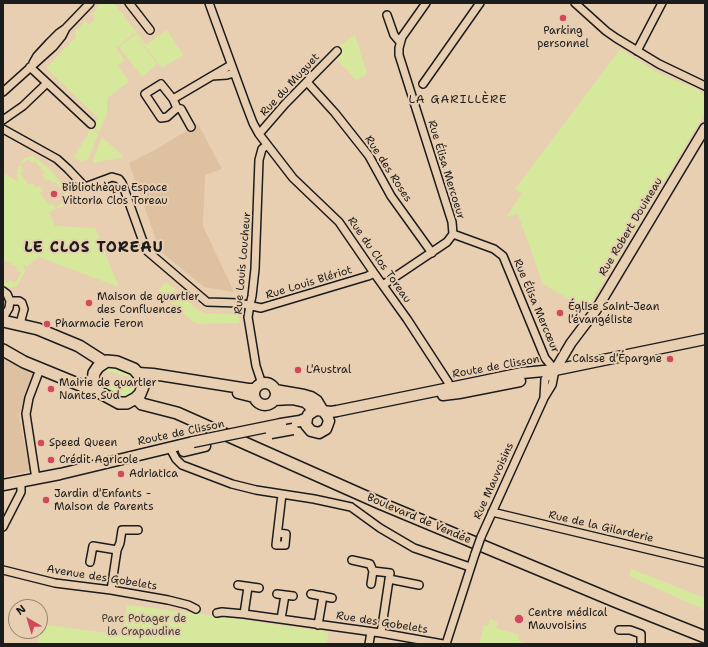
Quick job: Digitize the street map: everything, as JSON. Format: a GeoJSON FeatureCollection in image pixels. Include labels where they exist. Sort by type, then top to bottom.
{"type":"FeatureCollection","features":[{"type":"Feature","properties":{"kind":"main road"},"geometry":{"type":"LineString","coordinates":[[3,319],[22,326],[38,329],[79,346],[104,362]]}},
{"type":"Feature","properties":{"kind":"main road","name":"Route de Clisson"},"geometry":{"type":"LineString","coordinates":[[329,421],[338,416],[522,373],[555,370],[705,339]]}},
{"type":"Feature","properties":{"kind":"main road"},"geometry":{"type":"LineString","coordinates":[[3,350],[24,362],[97,391],[120,403],[127,403],[136,398],[140,394],[144,384],[141,377],[134,369],[111,360],[104,362],[98,367],[93,377],[94,385],[97,391]]}},
{"type":"Feature","properties":{"kind":"main road"},"geometry":{"type":"LineString","coordinates":[[141,377],[153,374],[248,390],[257,390],[267,384],[271,386],[275,395]]}},
{"type":"Feature","properties":{"kind":"main road"},"geometry":{"type":"LineString","coordinates":[[257,390],[258,402],[263,405],[270,404],[275,395]]}},
{"type":"Feature","properties":{"kind":"main road","name":"Route de Clisson"},"geometry":{"type":"LineString","coordinates":[[323,411],[337,411],[450,390]]}},
{"type":"Feature","properties":{"kind":"main road"},"geometry":{"type":"LineString","coordinates":[[275,395],[311,397],[317,402],[327,416],[329,421],[326,429],[319,433],[314,433],[308,419],[310,406],[308,404],[302,401],[275,395]]}},
{"type":"Feature","properties":{"kind":"main road","name":"Boulevard de Vendée"},"geometry":{"type":"LineString","coordinates":[[136,398],[142,404],[177,414],[375,501],[705,637]]}},
{"type":"Feature","properties":{"kind":"main road"},"geometry":{"type":"LineString","coordinates":[[308,419],[318,410],[323,411]]}},
{"type":"Feature","properties":{"kind":"main road","name":"Route de Clisson"},"geometry":{"type":"LineString","coordinates":[[3,485],[60,474],[84,473],[172,451],[293,429],[306,426],[308,419],[193,442],[172,451]]}},
{"type":"Feature","properties":{"kind":"street"},"geometry":{"type":"LineString","coordinates":[[3,92],[53,47],[62,36],[66,28],[90,3]]}},
{"type":"Feature","properties":{"kind":"street"},"geometry":{"type":"LineString","coordinates":[[129,3],[150,30]]}},
{"type":"Feature","properties":{"kind":"street","name":"Rue du Clos Toreau"},"geometry":{"type":"LineString","coordinates":[[209,3],[230,65],[253,123],[259,134],[293,178],[339,222],[407,318],[448,382],[450,390]]}},
{"type":"Feature","properties":{"kind":"street"},"geometry":{"type":"LineString","coordinates":[[400,42],[426,3]]}},
{"type":"Feature","properties":{"kind":"street"},"geometry":{"type":"LineString","coordinates":[[423,84],[480,3]]}},
{"type":"Feature","properties":{"kind":"street"},"geometry":{"type":"LineString","coordinates":[[637,51],[662,3]]}},
{"type":"Feature","properties":{"kind":"street"},"geometry":{"type":"LineString","coordinates":[[577,4],[606,31],[637,51],[659,64],[705,86]]}},
{"type":"Feature","properties":{"kind":"street","name":"Rue Élisa Mercoeur"},"geometry":{"type":"LineString","coordinates":[[387,15],[394,35],[400,42],[400,55],[404,72],[452,222],[453,234]]}},
{"type":"Feature","properties":{"kind":"street","name":"Rue du Muguet"},"geometry":{"type":"LineString","coordinates":[[259,134],[337,51]]}},
{"type":"Feature","properties":{"kind":"street"},"geometry":{"type":"LineString","coordinates":[[173,99],[230,65]]}},
{"type":"Feature","properties":{"kind":"street"},"geometry":{"type":"LineString","coordinates":[[30,67],[91,124]]}},
{"type":"Feature","properties":{"kind":"street"},"geometry":{"type":"LineString","coordinates":[[212,76],[234,73]]}},
{"type":"Feature","properties":{"kind":"street","name":"Rue des Roses"},"geometry":{"type":"LineString","coordinates":[[307,82],[336,113],[368,156],[391,196],[432,253]]}},
{"type":"Feature","properties":{"kind":"street"},"geometry":{"type":"LineString","coordinates":[[3,120],[23,106],[47,83]]}},
{"type":"Feature","properties":{"kind":"street"},"geometry":{"type":"LineString","coordinates":[[177,108],[167,116],[161,118],[146,94],[161,84],[173,99],[177,108],[181,108],[191,127]]}},
{"type":"Feature","properties":{"kind":"street","name":"Rue Robert Douineau"},"geometry":{"type":"LineString","coordinates":[[555,370],[569,358],[573,351],[576,338],[596,310],[705,128]]}},
{"type":"Feature","properties":{"kind":"street","name":"Rue Louis Blériot"},"geometry":{"type":"LineString","coordinates":[[3,129],[57,159],[85,187],[112,177],[119,178],[146,250],[204,300],[239,303],[261,308],[282,303],[374,273]]}},
{"type":"Feature","properties":{"kind":"street","name":"Rue Louis Loucheur"},"geometry":{"type":"LineString","coordinates":[[257,390],[256,366],[250,337],[248,316],[255,269],[260,160],[262,149],[267,145]]}},
{"type":"Feature","properties":{"kind":"street"},"geometry":{"type":"LineString","coordinates":[[383,285],[432,253],[447,242],[453,234]]}},
{"type":"Feature","properties":{"kind":"street","name":"Rue Élisa Mercœur"},"geometry":{"type":"LineString","coordinates":[[453,234],[494,249],[503,256],[545,358],[555,370]]}},
{"type":"Feature","properties":{"kind":"street"},"geometry":{"type":"LineString","coordinates":[[3,291],[7,294],[10,301],[9,308],[3,319]]}},
{"type":"Feature","properties":{"kind":"street"},"geometry":{"type":"LineString","coordinates":[[10,301],[19,301],[24,306],[21,320],[22,326]]}},
{"type":"Feature","properties":{"kind":"street"},"geometry":{"type":"LineString","coordinates":[[36,479],[26,414],[29,398],[40,369]]}},
{"type":"Feature","properties":{"kind":"street","name":"Rue Mauvoisins"},"geometry":{"type":"LineString","coordinates":[[445,644],[475,554],[544,398],[552,385],[555,370]]}},
{"type":"Feature","properties":{"kind":"street"},"geometry":{"type":"LineString","coordinates":[[172,451],[176,459],[182,465],[206,475],[256,490],[314,499],[351,507],[380,528],[414,548],[470,567]]}},
{"type":"Feature","properties":{"kind":"street"},"geometry":{"type":"LineString","coordinates":[[3,527],[21,492],[21,482]]}},
{"type":"Feature","properties":{"kind":"street"},"geometry":{"type":"LineString","coordinates":[[278,533],[282,494]]}},
{"type":"Feature","properties":{"kind":"street","name":"Rue de la Gilarderie"},"geometry":{"type":"LineString","coordinates":[[491,515],[705,563]]}},
{"type":"Feature","properties":{"kind":"street"},"geometry":{"type":"LineString","coordinates":[[110,590],[116,550],[120,543],[122,530],[138,530]]}},
{"type":"Feature","properties":{"kind":"street"},"geometry":{"type":"LineString","coordinates":[[90,562],[93,546],[116,550]]}},
{"type":"Feature","properties":{"kind":"street"},"geometry":{"type":"LineString","coordinates":[[352,560],[370,564],[373,571],[371,584]]}},
{"type":"Feature","properties":{"kind":"street","name":"Avenue des Gobelets"},"geometry":{"type":"LineString","coordinates":[[3,570],[55,583],[110,590],[168,600],[188,605],[196,610]]}},
{"type":"Feature","properties":{"kind":"street"},"geometry":{"type":"LineString","coordinates":[[373,571],[390,573],[381,633]]}},
{"type":"Feature","properties":{"kind":"street"},"geometry":{"type":"LineString","coordinates":[[389,579],[419,585]]}},
{"type":"Feature","properties":{"kind":"street"},"geometry":{"type":"LineString","coordinates":[[238,585],[258,588]]}},
{"type":"Feature","properties":{"kind":"street"},"geometry":{"type":"LineString","coordinates":[[244,614],[248,587]]}},
{"type":"Feature","properties":{"kind":"street"},"geometry":{"type":"LineString","coordinates":[[277,594],[289,596],[281,619]]}},
{"type":"Feature","properties":{"kind":"street","name":"Rue des Gobelets"},"geometry":{"type":"LineString","coordinates":[[311,594],[332,598]]}},
{"type":"Feature","properties":{"kind":"street"},"geometry":{"type":"LineString","coordinates":[[318,625],[323,596]]}},
{"type":"Feature","properties":{"kind":"street","name":"Rue des Gobelets"},"geometry":{"type":"LineString","coordinates":[[217,613],[244,614],[281,619],[381,633],[445,644]]}},
{"type":"Feature","properties":{"kind":"street"},"geometry":{"type":"LineString","coordinates":[[620,630],[630,630],[641,634],[641,644]]}},
{"type":"Feature","properties":{"kind":"street"},"geometry":{"type":"LineString","coordinates":[[369,644],[371,632]]}},
{"type":"Feature","properties":{"kind":"shaded area"},"geometry":{"type":"Polygon","coordinates":[[[198,124],[222,169],[205,175],[203,226],[234,292],[204,287],[160,251],[129,163],[153,151],[198,124]]]}},
{"type":"Feature","properties":{"kind":"shaded area"},"geometry":{"type":"Polygon","coordinates":[[[3,353],[36,370],[19,415],[30,471],[3,477],[3,353]]]}},
{"type":"Feature","properties":{"kind":"green space"},"geometry":{"type":"Polygon","coordinates":[[[101,3],[114,3],[146,45],[167,30],[183,55],[162,68],[134,33],[116,48],[125,60],[118,66],[129,82],[107,98],[107,113],[99,132],[92,125],[98,118],[46,68],[76,37],[75,32],[85,21],[89,25],[95,19],[92,14],[101,3]]]}},
{"type":"Feature","properties":{"kind":"green space"},"geometry":{"type":"Polygon","coordinates":[[[135,35],[157,64],[142,77],[119,47],[135,35]]]}},
{"type":"Feature","properties":{"kind":"green space"},"geometry":{"type":"Polygon","coordinates":[[[355,35],[367,74],[356,80],[336,59],[341,54],[339,46],[355,35]]]}},
{"type":"Feature","properties":{"kind":"green space"},"geometry":{"type":"Polygon","coordinates":[[[620,49],[660,74],[699,90],[705,96],[705,113],[588,307],[580,301],[577,304],[543,284],[518,214],[506,217],[522,194],[515,189],[620,49]]]}},
{"type":"Feature","properties":{"kind":"green space"},"geometry":{"type":"Polygon","coordinates":[[[92,128],[98,134],[89,158],[82,162],[74,157],[92,128]]]}},
{"type":"Feature","properties":{"kind":"green space"},"geometry":{"type":"Polygon","coordinates":[[[102,137],[123,157],[93,163],[93,159],[102,137]]]}},
{"type":"Feature","properties":{"kind":"green space"},"geometry":{"type":"Polygon","coordinates":[[[33,156],[51,170],[75,201],[49,212],[55,226],[95,228],[119,287],[39,257],[27,266],[23,264],[25,272],[17,286],[10,288],[3,284],[3,280],[8,283],[10,280],[15,283],[21,273],[16,270],[17,267],[4,260],[3,261],[3,173],[17,181],[19,165],[23,170],[20,173],[29,185],[33,183],[36,188],[39,186],[43,190],[40,193],[49,205],[52,203],[56,208],[65,201],[62,196],[64,193],[55,182],[52,183],[49,179],[46,181],[42,176],[45,173],[35,161],[32,163],[29,159],[20,165],[24,158],[33,156]]]}},
{"type":"Feature","properties":{"kind":"green space"},"geometry":{"type":"Polygon","coordinates":[[[166,282],[199,311],[205,313],[236,314],[240,318],[239,323],[199,324],[193,322],[158,291],[166,282]]]}},
{"type":"Feature","properties":{"kind":"green space"},"geometry":{"type":"Polygon","coordinates":[[[111,365],[128,371],[137,379],[102,370],[111,365]]]}},
{"type":"Feature","properties":{"kind":"green space"},"geometry":{"type":"Polygon","coordinates":[[[98,380],[136,388],[135,392],[129,398],[120,398],[100,389],[98,380]]]}},
{"type":"Feature","properties":{"kind":"green space"},"geometry":{"type":"Polygon","coordinates":[[[631,569],[705,598],[705,610],[629,576],[631,569]]]}},
{"type":"Feature","properties":{"kind":"green space","name":"Parc Potager de la Crapaudine"},"geometry":{"type":"Polygon","coordinates":[[[127,605],[329,632],[326,644],[38,644],[39,639],[48,639],[48,625],[122,635],[127,605]]]}},
{"type":"Feature","properties":{"kind":"green space"},"geometry":{"type":"Polygon","coordinates":[[[490,619],[498,622],[496,628],[519,635],[518,640],[527,644],[479,644],[484,625],[488,626],[490,619]]]}},
{"type":"Feature","properties":{"kind":"place","name":"Parking personnel"},"geometry":{"type":"Point","coordinates":[563,18]}},
{"type":"Feature","properties":{"kind":"place","name":"Bibliothèque Espace Vittoria Clos Toreau"},"geometry":{"type":"Point","coordinates":[54,194]}},
{"type":"Feature","properties":{"kind":"place","name":"Maison de quartier des Confluences"},"geometry":{"type":"Point","coordinates":[89,303]}},
{"type":"Feature","properties":{"kind":"place","name":"Église Saint-Jean l'évangéliste"},"geometry":{"type":"Point","coordinates":[560,313]}},
{"type":"Feature","properties":{"kind":"place","name":"Pharmacie Feron"},"geometry":{"type":"Point","coordinates":[47,324]}},
{"type":"Feature","properties":{"kind":"place","name":"Caisse d'Épargne"},"geometry":{"type":"Point","coordinates":[670,359]}},
{"type":"Feature","properties":{"kind":"place","name":"L'Austral"},"geometry":{"type":"Point","coordinates":[298,370]}},
{"type":"Feature","properties":{"kind":"place","name":"Mairie de quartier Nantes Sud"},"geometry":{"type":"Point","coordinates":[51,389]}},
{"type":"Feature","properties":{"kind":"place","name":"Speed Queen"},"geometry":{"type":"Point","coordinates":[41,443]}},
{"type":"Feature","properties":{"kind":"place","name":"Crédit Agricole"},"geometry":{"type":"Point","coordinates":[51,460]}},
{"type":"Feature","properties":{"kind":"place","name":"Adriatica"},"geometry":{"type":"Point","coordinates":[121,474]}},
{"type":"Feature","properties":{"kind":"place","name":"Jardin d'Enfants - Maison de Parents"},"geometry":{"type":"Point","coordinates":[46,500]}},
{"type":"Feature","properties":{"kind":"place","name":"Centre médical Mauvoisins"},"geometry":{"type":"Point","coordinates":[519,619]}},
{"type":"Feature","properties":{"kind":"district","name":"LA GARILLÈRE"},"geometry":{"type":"Point","coordinates":[458,100]}},
{"type":"Feature","properties":{"kind":"district","name":"LE CLOS TOREAU"},"geometry":{"type":"Point","coordinates":[94,248]}}]}
